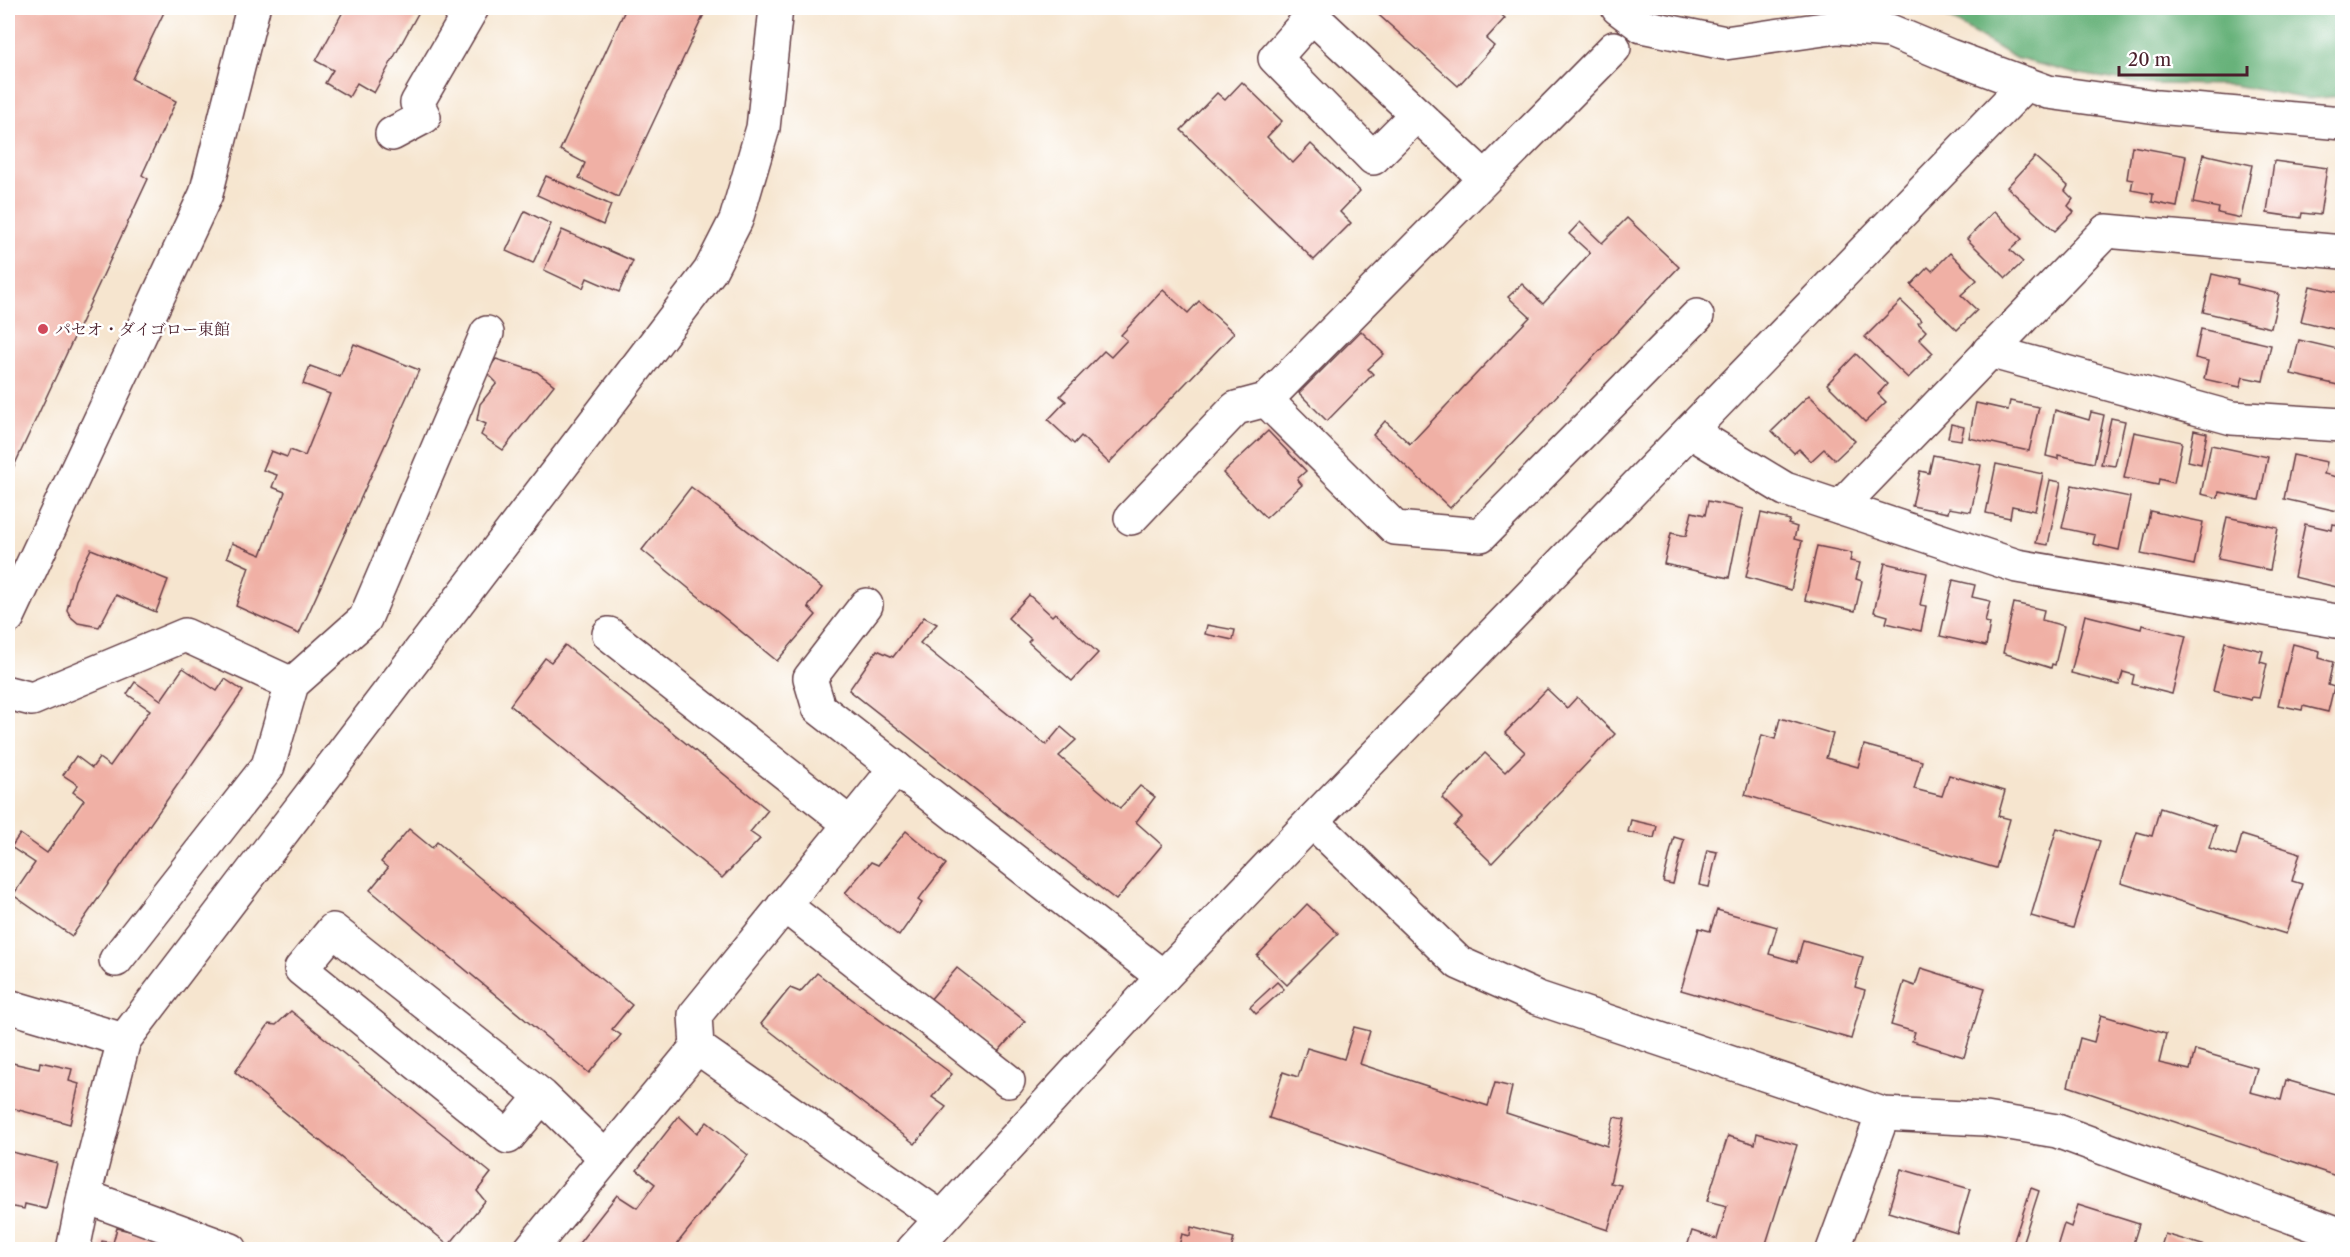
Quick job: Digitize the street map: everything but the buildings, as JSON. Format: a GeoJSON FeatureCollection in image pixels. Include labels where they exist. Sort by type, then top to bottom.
{"type":"FeatureCollection","features":[{"type":"Feature","properties":{"kind":"street"},"geometry":{"type":"LineString","coordinates":[[8,616],[206,194],[253,8]]}},
{"type":"Feature","properties":{"kind":"street"},"geometry":{"type":"LineString","coordinates":[[392,134],[424,117],[417,103],[472,8]]}},
{"type":"Feature","properties":{"kind":"street"},"geometry":{"type":"LineString","coordinates":[[73,1250],[84,1196],[124,1040],[710,271],[736,220],[763,128],[776,8]]}},
{"type":"Feature","properties":{"kind":"street"},"geometry":{"type":"LineString","coordinates":[[1618,8],[1642,26],[1725,43],[1785,21],[1890,30],[2048,92],[2157,107],[2343,123]]}},
{"type":"Feature","properties":{"kind":"street"},"geometry":{"type":"LineString","coordinates":[[1131,518],[1236,408],[1266,400],[1614,48]]}},
{"type":"Feature","properties":{"kind":"street"},"geometry":{"type":"LineString","coordinates":[[913,1250],[940,1217],[1163,977],[2026,84]]}},
{"type":"Feature","properties":{"kind":"street"},"geometry":{"type":"LineString","coordinates":[[1417,114],[1485,178]]}},
{"type":"Feature","properties":{"kind":"street"},"geometry":{"type":"LineString","coordinates":[[1840,507],[2106,231],[2343,252]]}},
{"type":"Feature","properties":{"kind":"street"},"geometry":{"type":"LineString","coordinates":[[1266,400],[1395,528],[1481,535],[1697,316]]}},
{"type":"Feature","properties":{"kind":"street"},"geometry":{"type":"LineString","coordinates":[[116,960],[268,766],[292,684],[365,619],[487,333]]}},
{"type":"Feature","properties":{"kind":"street"},"geometry":{"type":"LineString","coordinates":[[1989,351],[2232,418],[2343,425]]}},
{"type":"Feature","properties":{"kind":"street"},"geometry":{"type":"LineString","coordinates":[[1691,432],[1785,489],[2017,566],[2343,622]]}},
{"type":"Feature","properties":{"kind":"street"},"geometry":{"type":"LineString","coordinates":[[866,605],[810,678],[819,708],[1163,977]]}},
{"type":"Feature","properties":{"kind":"street"},"geometry":{"type":"LineString","coordinates":[[609,634],[850,824]]}},
{"type":"Feature","properties":{"kind":"street"},"geometry":{"type":"LineString","coordinates":[[8,693],[32,699],[185,635],[292,684]]}},
{"type":"Feature","properties":{"kind":"street"},"geometry":{"type":"LineString","coordinates":[[530,1250],[697,1047],[695,1015],[896,768]]}},
{"type":"Feature","properties":{"kind":"street"},"geometry":{"type":"LineString","coordinates":[[1312,821],[1459,963],[1538,998],[1883,1114],[1985,1119],[2057,1131],[2343,1235]]}},
{"type":"Feature","properties":{"kind":"street"},"geometry":{"type":"LineString","coordinates":[[784,905],[1008,1081]]}},
{"type":"Feature","properties":{"kind":"street"},"geometry":{"type":"LineString","coordinates":[[542,1096],[508,1137],[301,969],[333,930],[542,1096],[605,1157]]}},
{"type":"Feature","properties":{"kind":"street"},"geometry":{"type":"LineString","coordinates":[[8,1006],[124,1040]]}},
{"type":"Feature","properties":{"kind":"street"},"geometry":{"type":"LineString","coordinates":[[697,1047],[940,1217]]}},
{"type":"Feature","properties":{"kind":"street"},"geometry":{"type":"LineString","coordinates":[[1833,1250],[1883,1114]]}},
{"type":"Feature","properties":{"kind":"street"},"geometry":{"type":"LineString","coordinates":[[84,1196],[231,1250]]}},
{"type":"Feature","properties":{"kind":"green space"},"geometry":{"type":"Polygon","coordinates":[[[1932,8],[2342,8],[2342,96],[2307,99],[2233,85],[2144,84],[2073,73],[2015,58],[1932,8]]]}},
{"type":"Feature","properties":{"kind":"place","name":"パセオ・ダイゴロー東館"},"geometry":{"type":"Point","coordinates":[43,329]}}]}
